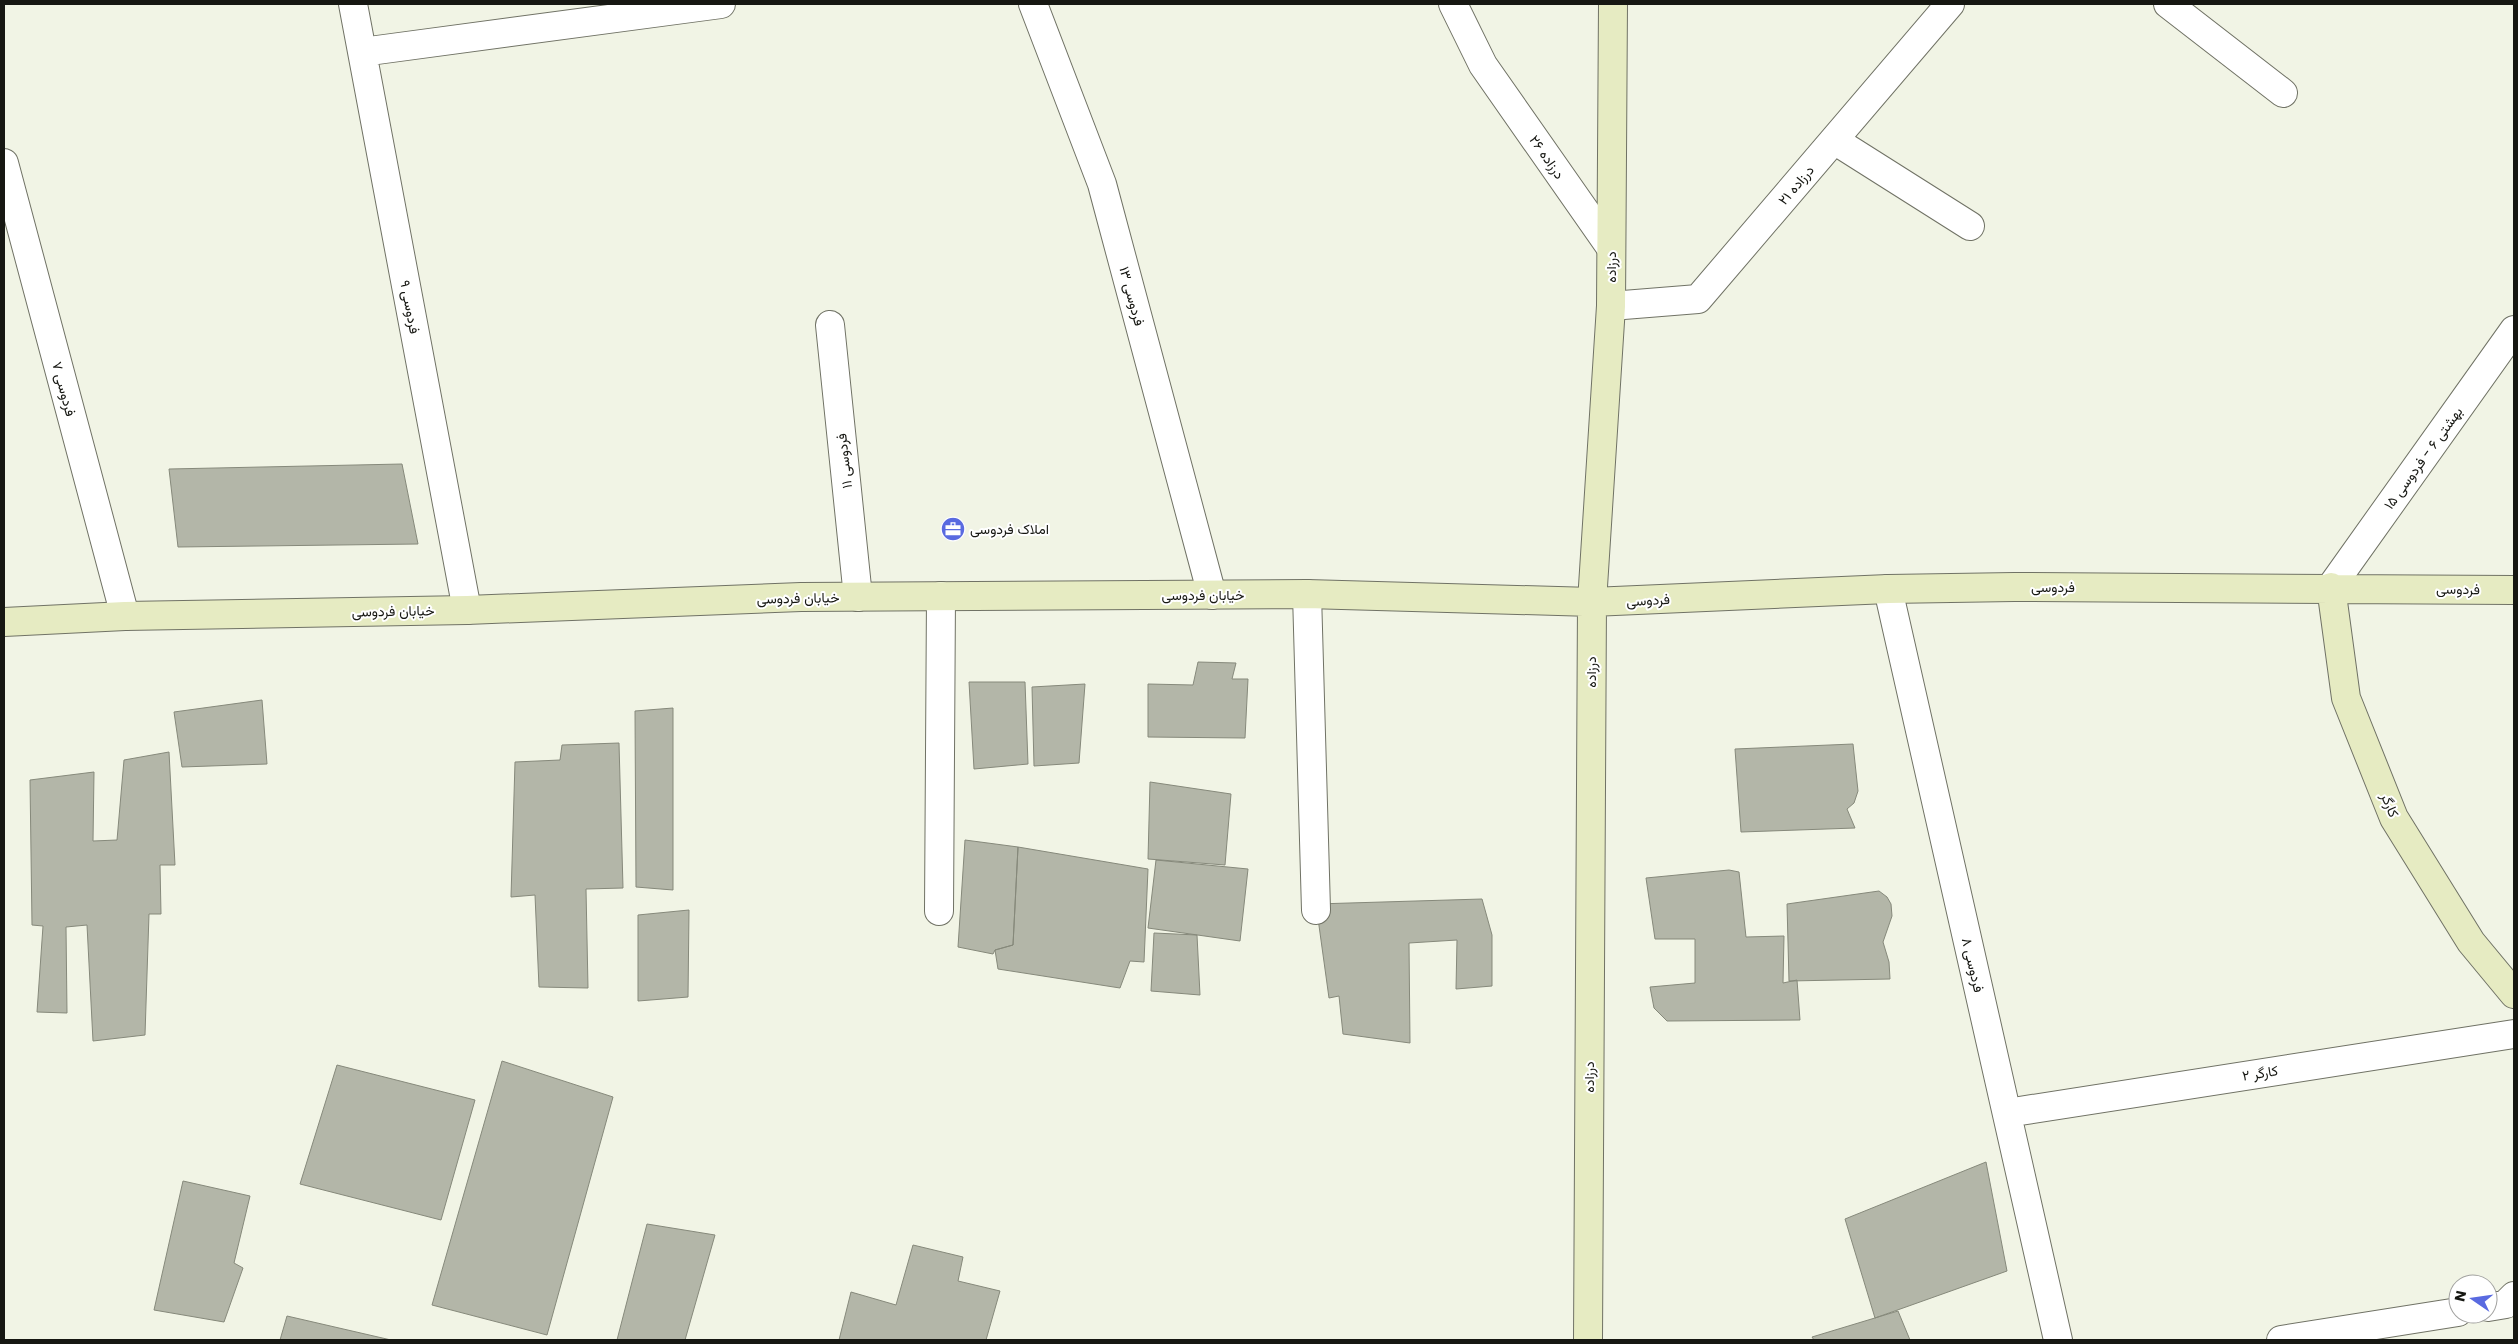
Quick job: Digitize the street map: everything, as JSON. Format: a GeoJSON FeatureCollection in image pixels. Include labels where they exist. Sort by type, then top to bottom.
{"type":"FeatureCollection","features":[{"type":"Feature","properties":{"kind":"street","name":"فردوسی ۹"},"geometry":{"type":"LineString","coordinates":[[353,4],[467,610]]}},
{"type":"Feature","properties":{"kind":"street"},"geometry":{"type":"LineString","coordinates":[[362,52],[722,4]]}},
{"type":"Feature","properties":{"kind":"street","name":"فردوسی ۱۳"},"geometry":{"type":"LineString","coordinates":[[1033,4],[1102,184],[1212,595]]}},
{"type":"Feature","properties":{"kind":"street","name":"درزاده ۲۶"},"geometry":{"type":"LineString","coordinates":[[1453,4],[1483,65],[1612,248]]}},
{"type":"Feature","properties":{"kind":"street","name":"درزاده"},"geometry":{"type":"LineString","coordinates":[[1588,1340],[1592,602],[1611,306],[1614,4]]}},
{"type":"Feature","properties":{"kind":"street","name":"درزاده ۲۱"},"geometry":{"type":"LineString","coordinates":[[1611,306],[1698,299],[1950,4]]}},
{"type":"Feature","properties":{"kind":"street"},"geometry":{"type":"LineString","coordinates":[[2168,4],[2283,93]]}},
{"type":"Feature","properties":{"kind":"street"},"geometry":{"type":"LineString","coordinates":[[1834,140],[1970,226]]}},
{"type":"Feature","properties":{"kind":"street","name":"فردوسی ۷"},"geometry":{"type":"LineString","coordinates":[[4,163],[125,616]]}},
{"type":"Feature","properties":{"kind":"street","name":"فردوسی ۱۱"},"geometry":{"type":"LineString","coordinates":[[830,325],[858,597]]}},
{"type":"Feature","properties":{"kind":"street","name":"بهشتی ۶ - فردوسی ۱۵"},"geometry":{"type":"LineString","coordinates":[[2331,587],[2514,330]]}},
{"type":"Feature","properties":{"kind":"street","name":"فردوسی"},"geometry":{"type":"LineString","coordinates":[[1592,602],[1888,589],[2331,587],[2514,590]]}},
{"type":"Feature","properties":{"kind":"street","name":"کارگر"},"geometry":{"type":"LineString","coordinates":[[2331,587],[2346,698],[2394,818],[2471,942],[2514,994]]}},
{"type":"Feature","properties":{"kind":"street","name":"فردوسی ۸"},"geometry":{"type":"LineString","coordinates":[[1888,589],[2058,1340]]}},
{"type":"Feature","properties":{"kind":"street"},"geometry":{"type":"LineString","coordinates":[[1307,594],[1316,910]]}},
{"type":"Feature","properties":{"kind":"street","name":"خیابان فردوسی"},"geometry":{"type":"LineString","coordinates":[[4,622],[125,616],[467,610],[858,597],[1307,594],[1592,602]]}},
{"type":"Feature","properties":{"kind":"street"},"geometry":{"type":"LineString","coordinates":[[939,911],[941,596]]}},
{"type":"Feature","properties":{"kind":"street","name":"کارگر ۲"},"geometry":{"type":"LineString","coordinates":[[2007,1113],[2514,1034]]}},
{"type":"Feature","properties":{"kind":"street"},"geometry":{"type":"LineString","coordinates":[[2498,1305],[2506,1304],[2514,1296]]}},
{"type":"Feature","properties":{"kind":"street"},"geometry":{"type":"LineString","coordinates":[[2281,1340],[2448,1314]]}},
{"type":"Feature","properties":{"kind":"building"},"geometry":{"type":"Polygon","coordinates":[[[402,464],[418,544],[178,547],[169,469],[402,464]]]}},
{"type":"Feature","properties":{"kind":"building"},"geometry":{"type":"Polygon","coordinates":[[[1198,662],[1236,663],[1232,679],[1248,679],[1245,738],[1148,737],[1148,684],[1193,685],[1198,662]]]}},
{"type":"Feature","properties":{"kind":"building"},"geometry":{"type":"Polygon","coordinates":[[[969,682],[1025,682],[1028,764],[974,769],[969,682]]]}},
{"type":"Feature","properties":{"kind":"building"},"geometry":{"type":"Polygon","coordinates":[[[1085,684],[1079,763],[1034,766],[1032,687],[1085,684]]]}},
{"type":"Feature","properties":{"kind":"building"},"geometry":{"type":"Polygon","coordinates":[[[262,700],[267,764],[182,767],[174,712],[262,700]]]}},
{"type":"Feature","properties":{"kind":"building"},"geometry":{"type":"Polygon","coordinates":[[[673,708],[673,890],[636,887],[635,711],[673,708]]]}},
{"type":"Feature","properties":{"kind":"building"},"geometry":{"type":"Polygon","coordinates":[[[619,743],[623,888],[586,889],[588,988],[539,987],[535,895],[511,897],[515,762],[560,760],[562,745],[619,743]]]}},
{"type":"Feature","properties":{"kind":"building"},"geometry":{"type":"Polygon","coordinates":[[[1853,744],[1858,791],[1854,803],[1847,809],[1855,828],[1741,832],[1735,749],[1853,744]]]}},
{"type":"Feature","properties":{"kind":"building"},"geometry":{"type":"Polygon","coordinates":[[[169,752],[175,865],[160,865],[161,914],[149,914],[145,1035],[93,1041],[87,925],[66,927],[67,1013],[37,1012],[43,926],[32,925],[30,780],[94,772],[93,841],[117,840],[124,760],[169,752]]]}},
{"type":"Feature","properties":{"kind":"building"},"geometry":{"type":"Polygon","coordinates":[[[1150,782],[1231,794],[1225,865],[1148,859],[1150,782]]]}},
{"type":"Feature","properties":{"kind":"building"},"geometry":{"type":"Polygon","coordinates":[[[965,840],[1018,847],[1013,945],[995,950],[993,954],[958,947],[965,840]]]}},
{"type":"Feature","properties":{"kind":"building"},"geometry":{"type":"Polygon","coordinates":[[[1018,847],[1148,869],[1144,962],[1130,961],[1120,988],[998,969],[995,950],[1013,945],[1018,847]]]}},
{"type":"Feature","properties":{"kind":"building"},"geometry":{"type":"Polygon","coordinates":[[[1156,860],[1248,869],[1240,941],[1148,928],[1156,860]]]}},
{"type":"Feature","properties":{"kind":"building"},"geometry":{"type":"Polygon","coordinates":[[[1729,870],[1739,872],[1746,937],[1784,936],[1783,983],[1797,980],[1800,1020],[1667,1021],[1654,1008],[1650,987],[1695,983],[1695,939],[1655,939],[1646,878],[1729,870]]]}},
{"type":"Feature","properties":{"kind":"building"},"geometry":{"type":"Polygon","coordinates":[[[1879,891],[1887,897],[1891,904],[1892,916],[1883,942],[1889,962],[1890,979],[1789,981],[1787,904],[1879,891]]]}},
{"type":"Feature","properties":{"kind":"building"},"geometry":{"type":"Polygon","coordinates":[[[1482,899],[1492,935],[1492,986],[1456,989],[1457,940],[1409,943],[1410,1043],[1343,1034],[1339,996],[1329,998],[1316,904],[1482,899]]]}},
{"type":"Feature","properties":{"kind":"building"},"geometry":{"type":"Polygon","coordinates":[[[689,910],[688,997],[638,1001],[638,915],[689,910]]]}},
{"type":"Feature","properties":{"kind":"building"},"geometry":{"type":"Polygon","coordinates":[[[1154,933],[1197,935],[1200,995],[1151,991],[1154,933]]]}},
{"type":"Feature","properties":{"kind":"building"},"geometry":{"type":"Polygon","coordinates":[[[502,1061],[613,1097],[547,1335],[432,1305],[502,1061]]]}},
{"type":"Feature","properties":{"kind":"building"},"geometry":{"type":"Polygon","coordinates":[[[337,1065],[475,1100],[441,1220],[300,1184],[337,1065]]]}},
{"type":"Feature","properties":{"kind":"building"},"geometry":{"type":"Polygon","coordinates":[[[1986,1162],[2007,1271],[1875,1318],[1845,1219],[1986,1162]]]}},
{"type":"Feature","properties":{"kind":"building"},"geometry":{"type":"Polygon","coordinates":[[[183,1181],[250,1196],[234,1263],[243,1268],[224,1322],[154,1310],[183,1181]]]}},
{"type":"Feature","properties":{"kind":"building"},"geometry":{"type":"Polygon","coordinates":[[[647,1224],[715,1235],[685,1340],[617,1340],[647,1224]]]}},
{"type":"Feature","properties":{"kind":"building"},"geometry":{"type":"Polygon","coordinates":[[[913,1245],[963,1257],[958,1281],[1000,1291],[986,1340],[839,1340],[851,1292],[896,1305],[913,1245]]]}},
{"type":"Feature","properties":{"kind":"building"},"geometry":{"type":"Polygon","coordinates":[[[1898,1311],[1910,1340],[1814,1340],[1812,1337],[1898,1311]]]}},
{"type":"Feature","properties":{"kind":"building"},"geometry":{"type":"Polygon","coordinates":[[[287,1316],[391,1340],[280,1340],[287,1316]]]}},
{"type":"Feature","properties":{"kind":"place","name":"املاک فردوسی"},"geometry":{"type":"Point","coordinates":[953,529]}}]}
